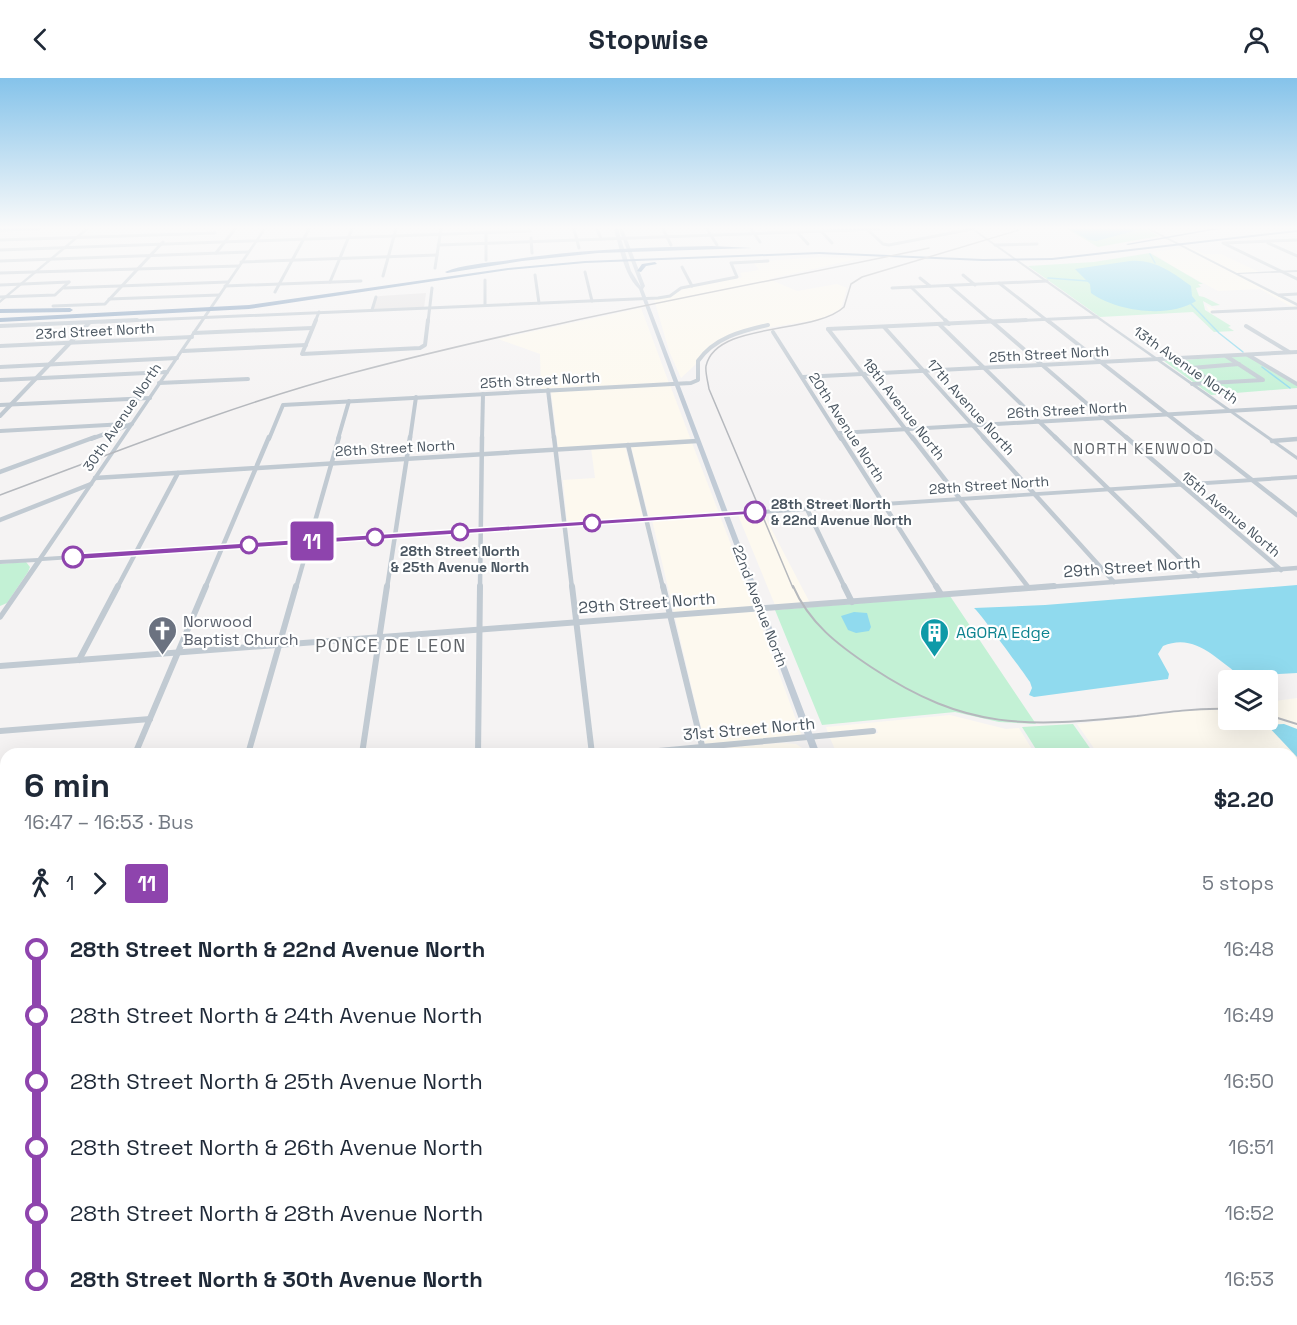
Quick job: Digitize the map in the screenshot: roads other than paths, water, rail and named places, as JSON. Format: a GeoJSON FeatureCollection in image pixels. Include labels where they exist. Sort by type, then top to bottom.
{"type":"FeatureCollection","features":[{"type":"Feature","properties":{"kind":"highway"},"geometry":{"type":"LineString","coordinates":[[230,306],[355,287]]}},
{"type":"Feature","properties":{"kind":"highway"},"geometry":{"type":"LineString","coordinates":[[0,320],[230,306],[383,287]]}},
{"type":"Feature","properties":{"kind":"highway"},"geometry":{"type":"LineString","coordinates":[[1,311],[193,309]]}},
{"type":"Feature","properties":{"kind":"main road","name":"22nd Avenue North"},"geometry":{"type":"LineString","coordinates":[[638,287],[641,289],[814,748]]}},
{"type":"Feature","properties":{"kind":"street"},"geometry":{"type":"LineString","coordinates":[[0,302],[18,287]]}},
{"type":"Feature","properties":{"kind":"street"},"geometry":{"type":"LineString","coordinates":[[0,297],[55,295],[64,288],[87,287]]}},
{"type":"Feature","properties":{"kind":"street"},"geometry":{"type":"LineString","coordinates":[[53,306],[105,304],[121,287]]}},
{"type":"Feature","properties":{"kind":"street","name":"30th Avenue North"},"geometry":{"type":"LineString","coordinates":[[0,618],[3,610],[183,351],[224,287]]}},
{"type":"Feature","properties":{"kind":"street"},"geometry":{"type":"LineString","coordinates":[[275,292],[277,287]]}},
{"type":"Feature","properties":{"kind":"street"},"geometry":{"type":"LineString","coordinates":[[485,287],[485,305]]}},
{"type":"Feature","properties":{"kind":"street"},"geometry":{"type":"LineString","coordinates":[[537,287],[539,303]]}},
{"type":"Feature","properties":{"kind":"street"},"geometry":{"type":"LineString","coordinates":[[589,287],[592,300]]}},
{"type":"Feature","properties":{"kind":"street"},"geometry":{"type":"LineString","coordinates":[[0,326],[644,298],[670,296],[685,287]]}},
{"type":"Feature","properties":{"kind":"street"},"geometry":{"type":"LineString","coordinates":[[892,288],[907,287]]}},
{"type":"Feature","properties":{"kind":"street"},"geometry":{"type":"LineString","coordinates":[[911,287],[949,324]]}},
{"type":"Feature","properties":{"kind":"street","name":"15th Avenue North"},"geometry":{"type":"LineString","coordinates":[[952,287],[1281,570]]}},
{"type":"Feature","properties":{"kind":"street"},"geometry":{"type":"LineString","coordinates":[[1003,287],[1297,515]]}},
{"type":"Feature","properties":{"kind":"street","name":"13th Avenue North"},"geometry":{"type":"LineString","coordinates":[[1056,287],[1297,458]]}},
{"type":"Feature","properties":{"kind":"street"},"geometry":{"type":"LineString","coordinates":[[1264,287],[1297,306]]}},
{"type":"Feature","properties":{"kind":"street"},"geometry":{"type":"LineString","coordinates":[[320,305],[302,354],[420,348],[425,345],[432,288]]}},
{"type":"Feature","properties":{"kind":"street"},"geometry":{"type":"LineString","coordinates":[[1279,295],[1297,294]]}},
{"type":"Feature","properties":{"kind":"street"},"geometry":{"type":"LineString","coordinates":[[109,299],[219,295]]}},
{"type":"Feature","properties":{"kind":"street"},"geometry":{"type":"LineString","coordinates":[[372,310],[376,297]]}},
{"type":"Feature","properties":{"kind":"street"},"geometry":{"type":"LineString","coordinates":[[1212,312],[1297,306]]}},
{"type":"Feature","properties":{"kind":"street"},"geometry":{"type":"LineString","coordinates":[[884,327],[1097,317]]}},
{"type":"Feature","properties":{"kind":"street"},"geometry":{"type":"LineString","coordinates":[[0,416],[89,322]]}},
{"type":"Feature","properties":{"kind":"street"},"geometry":{"type":"LineString","coordinates":[[939,324],[1198,576]]}},
{"type":"Feature","properties":{"kind":"street","name":"25th Street North"},"geometry":{"type":"LineString","coordinates":[[254,468],[283,405],[691,383],[698,380],[696,368],[698,361],[717,343],[741,332],[768,325]]}},
{"type":"Feature","properties":{"kind":"street","name":"18th Avenue North"},"geometry":{"type":"LineString","coordinates":[[884,327],[828,329],[1029,588]]}},
{"type":"Feature","properties":{"kind":"street","name":"17th Avenue North"},"geometry":{"type":"LineString","coordinates":[[884,327],[1114,582]]}},
{"type":"Feature","properties":{"kind":"street"},"geometry":{"type":"LineString","coordinates":[[1246,327],[1290,352]]}},
{"type":"Feature","properties":{"kind":"street","name":"23rd Street North"},"geometry":{"type":"LineString","coordinates":[[0,346],[312,328]]}},
{"type":"Feature","properties":{"kind":"street","name":"20th Avenue North"},"geometry":{"type":"LineString","coordinates":[[773,332],[941,594]]}},
{"type":"Feature","properties":{"kind":"street"},"geometry":{"type":"LineString","coordinates":[[183,351],[306,345]]}},
{"type":"Feature","properties":{"kind":"street","name":"25th Street North"},"geometry":{"type":"LineString","coordinates":[[803,377],[1297,352]]}},
{"type":"Feature","properties":{"kind":"street"},"geometry":{"type":"LineString","coordinates":[[1248,354],[1297,384]]}},
{"type":"Feature","properties":{"kind":"street"},"geometry":{"type":"LineString","coordinates":[[1192,384],[1263,380],[1225,356]]}},
{"type":"Feature","properties":{"kind":"street"},"geometry":{"type":"LineString","coordinates":[[0,367],[177,358]]}},
{"type":"Feature","properties":{"kind":"street"},"geometry":{"type":"LineString","coordinates":[[1227,392],[1192,366],[1239,364]]}},
{"type":"Feature","properties":{"kind":"street"},"geometry":{"type":"LineString","coordinates":[[0,380],[167,372]]}},
{"type":"Feature","properties":{"kind":"street"},"geometry":{"type":"LineString","coordinates":[[1288,379],[1297,378]]}},
{"type":"Feature","properties":{"kind":"street"},"geometry":{"type":"LineString","coordinates":[[159,383],[248,379]]}},
{"type":"Feature","properties":{"kind":"street"},"geometry":{"type":"LineString","coordinates":[[548,390],[591,748]]}},
{"type":"Feature","properties":{"kind":"street"},"geometry":{"type":"LineString","coordinates":[[478,748],[483,394]]}},
{"type":"Feature","properties":{"kind":"street"},"geometry":{"type":"LineString","coordinates":[[363,748],[416,397]]}},
{"type":"Feature","properties":{"kind":"street"},"geometry":{"type":"LineString","coordinates":[[0,405],[150,398]]}},
{"type":"Feature","properties":{"kind":"street"},"geometry":{"type":"LineString","coordinates":[[250,748],[349,401]]}},
{"type":"Feature","properties":{"kind":"street","name":"26th Street North"},"geometry":{"type":"LineString","coordinates":[[839,433],[1297,407]]}},
{"type":"Feature","properties":{"kind":"street"},"geometry":{"type":"LineString","coordinates":[[0,431],[132,424]]}},
{"type":"Feature","properties":{"kind":"street"},"geometry":{"type":"LineString","coordinates":[[0,472],[132,424]]}},
{"type":"Feature","properties":{"kind":"street"},"geometry":{"type":"LineString","coordinates":[[1272,441],[1297,440]]}},
{"type":"Feature","properties":{"kind":"street","name":"26th Street North"},"geometry":{"type":"LineString","coordinates":[[0,520],[93,481],[332,462],[697,441]]}},
{"type":"Feature","properties":{"kind":"street"},"geometry":{"type":"LineString","coordinates":[[628,445],[702,748]]}},
{"type":"Feature","properties":{"kind":"street"},"geometry":{"type":"LineString","coordinates":[[138,748],[254,468]]}},
{"type":"Feature","properties":{"kind":"street"},"geometry":{"type":"LineString","coordinates":[[79,660],[178,473]]}},
{"type":"Feature","properties":{"kind":"street","name":"28th Street North"},"geometry":{"type":"LineString","coordinates":[[0,562],[1297,477]]}},
{"type":"Feature","properties":{"kind":"street"},"geometry":{"type":"LineString","coordinates":[[807,509],[852,602]]}},
{"type":"Feature","properties":{"kind":"street","name":"29th Street North"},"geometry":{"type":"LineString","coordinates":[[0,666],[1297,568]]}},
{"type":"Feature","properties":{"kind":"street"},"geometry":{"type":"LineString","coordinates":[[0,731],[150,719]]}},
{"type":"Feature","properties":{"kind":"street","name":"31st Street North"},"geometry":{"type":"LineString","coordinates":[[728,748],[873,731]]}},
{"type":"Feature","properties":{"kind":"water"},"geometry":{"type":"Polygon","coordinates":[[[1090,287],[1191,287],[1192,296],[1196,301],[1171,310],[1142,310],[1114,304],[1091,293],[1090,287]]]}},
{"type":"Feature","properties":{"kind":"water"},"geometry":{"type":"Polygon","coordinates":[[[1297,585],[1297,673],[1278,674],[1278,670],[1233,670],[1195,645],[1175,643],[1163,646],[1158,654],[1169,674],[1168,679],[1034,697],[1029,695],[1032,688],[1030,682],[974,608],[1045,605],[1297,585]]]}},
{"type":"Feature","properties":{"kind":"water"},"geometry":{"type":"Polygon","coordinates":[[[854,612],[867,613],[871,627],[869,631],[856,633],[848,630],[841,616],[854,612]]]}},
{"type":"Feature","properties":{"kind":"water"},"geometry":{"type":"Polygon","coordinates":[[[1278,724],[1297,729],[1297,748],[1289,748],[1272,730],[1278,730],[1278,724]]]}},
{"type":"Feature","properties":{"kind":"waterway"},"geometry":{"type":"LineString","coordinates":[[1191,304],[1219,333],[1243,352]]}},
{"type":"Feature","properties":{"kind":"waterway"},"geometry":{"type":"LineString","coordinates":[[1262,367],[1290,388]]}},
{"type":"Feature","properties":{"kind":"railway"},"geometry":{"type":"LineString","coordinates":[[0,495],[218,414],[352,373],[495,338],[737,287]]}},
{"type":"Feature","properties":{"kind":"railway"},"geometry":{"type":"LineString","coordinates":[[793,588],[709,389],[706,366],[714,352],[728,342],[746,335],[830,316],[844,307],[850,287]]}},
{"type":"Feature","properties":{"kind":"railway"},"geometry":{"type":"LineString","coordinates":[[793,586],[816,622],[847,650],[905,688],[968,714],[999,720],[1063,722],[1218,709]]}},
{"type":"Feature","properties":{"kind":"railway"},"geometry":{"type":"LineString","coordinates":[[1278,718],[1297,724]]}},
{"type":"Feature","properties":{"kind":"place","name":"28th Street North & 22nd Avenue North"},"geometry":{"type":"Point","coordinates":[755,512]}},
{"type":"Feature","properties":{"kind":"place","name":"28th Street North & 25th Avenue North"},"geometry":{"type":"Point","coordinates":[460,532]}},
{"type":"Feature","properties":{"kind":"place","name":"Norwood Baptist Church"},"geometry":{"type":"Point","coordinates":[162,656]}},
{"type":"Feature","properties":{"kind":"place","name":"AGORA Edge"},"geometry":{"type":"Point","coordinates":[935,658]}},
{"type":"Feature","properties":{"kind":"district","name":"NORTH KENWOOD"},"geometry":{"type":"Point","coordinates":[1144,448]}},
{"type":"Feature","properties":{"kind":"district","name":"PONCE DE LEON"},"geometry":{"type":"Point","coordinates":[391,645]}}]}
